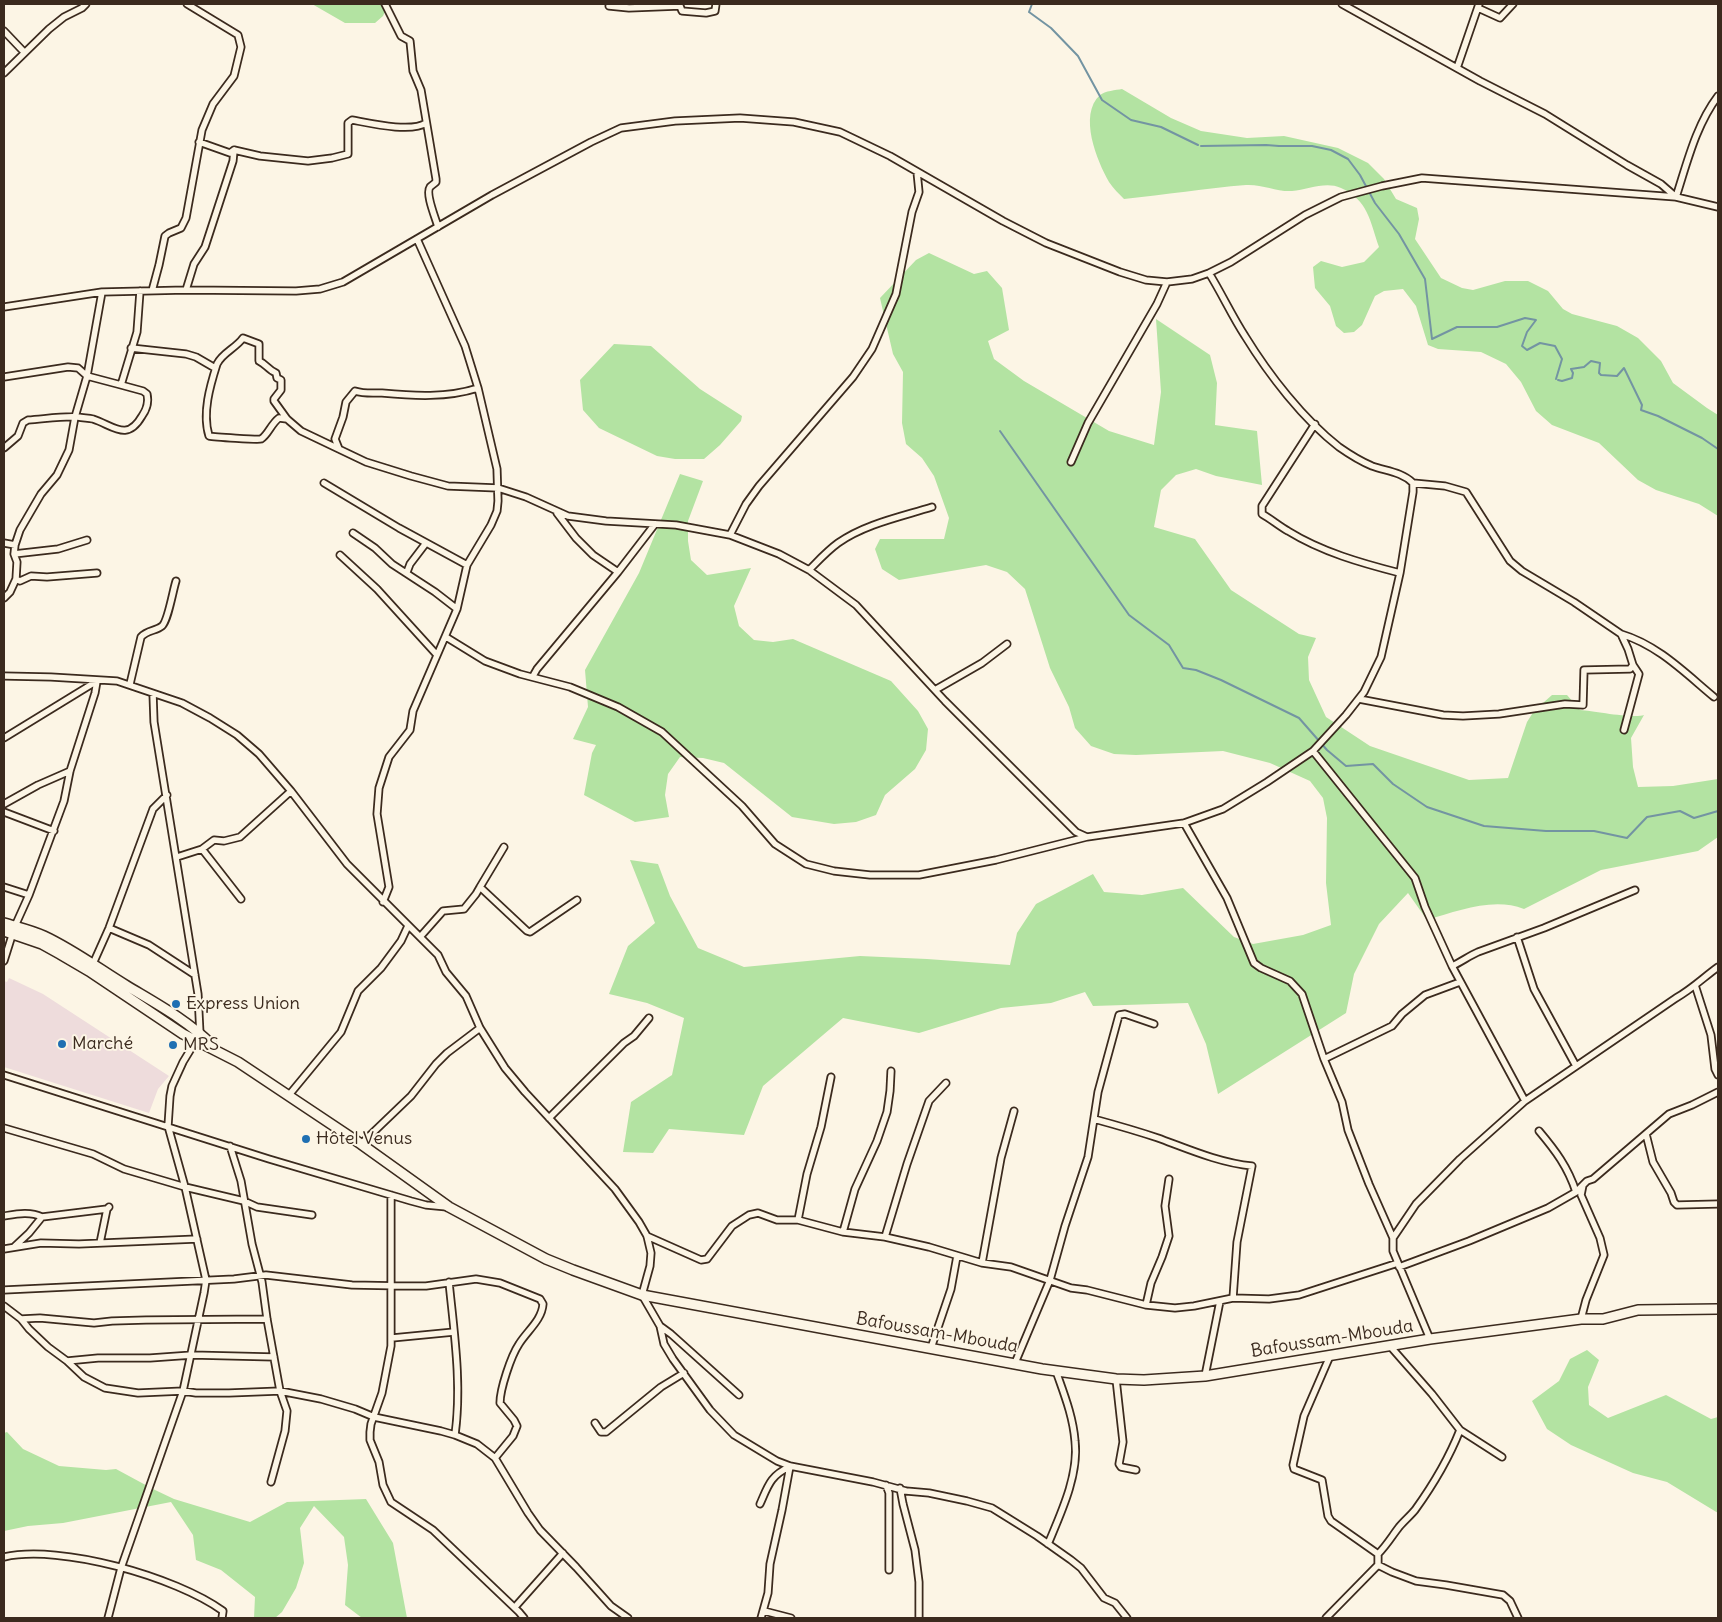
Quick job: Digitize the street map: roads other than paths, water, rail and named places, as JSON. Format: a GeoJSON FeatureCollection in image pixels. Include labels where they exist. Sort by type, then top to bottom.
{"type":"FeatureCollection","features":[{"type":"Feature","properties":{"kind":"highway","name":"Bafoussam-Mbouda"},"geometry":{"type":"LineString","coordinates":[[4,923],[10,930],[45,936],[91,967],[124,984],[179,1017],[198,1038],[361,1144],[449,1207],[546,1259],[642,1295],[1056,1371],[1116,1379],[1144,1380],[1205,1376],[1430,1339],[1581,1319],[1603,1319],[1638,1310],[1718,1309]]}},
{"type":"Feature","properties":{"kind":"street"},"geometry":{"type":"LineString","coordinates":[[4,73],[24,52],[64,17],[86,4]]}},
{"type":"Feature","properties":{"kind":"street"},"geometry":{"type":"LineString","coordinates":[[152,291],[165,236],[168,232],[181,228],[186,218],[202,130],[213,104],[234,76],[241,47],[238,35],[187,4]]}},
{"type":"Feature","properties":{"kind":"street"},"geometry":{"type":"LineString","coordinates":[[385,4],[401,36],[410,41],[413,70],[421,90],[436,179],[429,188],[429,194],[438,227]]}},
{"type":"Feature","properties":{"kind":"street"},"geometry":{"type":"LineString","coordinates":[[609,6],[629,8],[680,6],[682,11],[706,13],[715,11],[716,4]]}},
{"type":"Feature","properties":{"kind":"street"},"geometry":{"type":"LineString","coordinates":[[1342,4],[1545,114],[1661,184],[1676,197]]}},
{"type":"Feature","properties":{"kind":"street"},"geometry":{"type":"LineString","coordinates":[[1457,68],[1478,6],[1500,18],[1513,4]]}},
{"type":"Feature","properties":{"kind":"street"},"geometry":{"type":"LineString","coordinates":[[4,31],[24,52]]}},
{"type":"Feature","properties":{"kind":"street"},"geometry":{"type":"LineString","coordinates":[[1676,197],[1692,147],[1709,108],[1718,96]]}},
{"type":"Feature","properties":{"kind":"street"},"geometry":{"type":"LineString","coordinates":[[4,307],[102,292],[320,289],[342,282],[492,195],[591,142],[621,128],[675,121],[740,118],[803,124],[840,132],[890,156],[1003,221],[1046,243],[1120,272],[1146,280],[1167,282],[1192,279],[1209,274],[1238,258],[1305,215],[1341,197],[1422,178],[1676,197],[1718,207]]}},
{"type":"Feature","properties":{"kind":"street"},"geometry":{"type":"LineString","coordinates":[[199,142],[230,152],[234,150],[260,156],[302,161],[332,158],[348,154],[348,123],[352,120],[391,126],[414,127],[426,123]]}},
{"type":"Feature","properties":{"kind":"street"},"geometry":{"type":"LineString","coordinates":[[186,290],[194,264],[205,247],[226,185],[234,150]]}},
{"type":"Feature","properties":{"kind":"street"},"geometry":{"type":"LineString","coordinates":[[730,535],[746,504],[759,486],[853,377],[872,349],[896,294],[912,212],[919,192],[916,172]]}},
{"type":"Feature","properties":{"kind":"street"},"geometry":{"type":"LineString","coordinates":[[383,902],[389,887],[377,814],[379,788],[390,757],[410,730],[413,711],[457,609],[467,565],[487,532],[496,511],[498,488],[497,469],[478,388],[465,346],[418,239]]}},
{"type":"Feature","properties":{"kind":"street"},"geometry":{"type":"LineString","coordinates":[[1209,274],[1246,338],[1278,384],[1337,445],[1351,456],[1372,466],[1408,478],[1413,483],[1445,486],[1466,492],[1510,560],[1522,571],[1574,602],[1621,634],[1632,637],[1655,649],[1686,672],[1714,698]]}},
{"type":"Feature","properties":{"kind":"street"},"geometry":{"type":"LineString","coordinates":[[1071,462],[1088,423],[1157,304],[1167,282]]}},
{"type":"Feature","properties":{"kind":"street"},"geometry":{"type":"LineString","coordinates":[[121,385],[137,332],[140,291]]}},
{"type":"Feature","properties":{"kind":"street"},"geometry":{"type":"LineString","coordinates":[[4,598],[10,592],[16,579],[17,562],[14,554],[20,530],[37,501],[63,464],[69,450],[75,417],[88,376],[102,292]]}},
{"type":"Feature","properties":{"kind":"street"},"geometry":{"type":"LineString","coordinates":[[288,420],[279,418],[273,422],[262,438],[256,440],[239,437],[209,436],[207,420],[208,399],[215,368],[219,359],[240,344],[242,338],[257,343],[259,347],[259,361],[264,363],[268,370],[276,374],[277,378],[281,380],[281,390],[274,401],[288,420],[301,431],[366,462],[448,486],[498,488],[526,497],[568,516],[676,525],[730,535],[779,554],[809,570],[856,605],[935,690],[1076,832],[1087,837]]}},
{"type":"Feature","properties":{"kind":"street"},"geometry":{"type":"LineString","coordinates":[[131,348],[186,354],[196,357],[215,368]]}},
{"type":"Feature","properties":{"kind":"street"},"geometry":{"type":"LineString","coordinates":[[4,377],[68,367],[78,368],[88,376],[143,391],[147,394],[148,400],[146,409],[138,423],[126,431],[116,430],[92,419],[75,417],[28,420],[23,423],[18,436],[4,448]]}},
{"type":"Feature","properties":{"kind":"street"},"geometry":{"type":"LineString","coordinates":[[339,449],[335,439],[346,402],[355,391],[364,394],[424,395],[465,392],[478,388]]}},
{"type":"Feature","properties":{"kind":"street"},"geometry":{"type":"LineString","coordinates":[[1315,424],[1262,506],[1262,514],[1287,531],[1316,546],[1354,561],[1400,572]]}},
{"type":"Feature","properties":{"kind":"street"},"geometry":{"type":"LineString","coordinates":[[324,483],[467,565]]}},
{"type":"Feature","properties":{"kind":"street"},"geometry":{"type":"LineString","coordinates":[[446,637],[485,661],[520,674],[570,687],[618,706],[662,732],[742,806],[776,844],[806,864],[834,872],[870,875],[919,874],[996,860],[1087,837],[1184,824],[1223,809],[1313,751],[1346,716],[1364,692],[1381,657],[1400,572],[1413,483]]}},
{"type":"Feature","properties":{"kind":"street"},"geometry":{"type":"LineString","coordinates":[[809,570],[831,549],[853,534],[870,526],[932,507]]}},
{"type":"Feature","properties":{"kind":"street"},"geometry":{"type":"LineString","coordinates":[[555,511],[576,538],[593,555],[618,572]]}},
{"type":"Feature","properties":{"kind":"street"},"geometry":{"type":"LineString","coordinates":[[533,676],[656,524]]}},
{"type":"Feature","properties":{"kind":"street"},"geometry":{"type":"LineString","coordinates":[[353,533],[375,548],[392,564],[407,572],[457,609]]}},
{"type":"Feature","properties":{"kind":"street"},"geometry":{"type":"LineString","coordinates":[[14,554],[58,550],[87,540]]}},
{"type":"Feature","properties":{"kind":"street"},"geometry":{"type":"LineString","coordinates":[[4,543],[15,545]]}},
{"type":"Feature","properties":{"kind":"street"},"geometry":{"type":"LineString","coordinates":[[407,572],[410,564],[426,543]]}},
{"type":"Feature","properties":{"kind":"street"},"geometry":{"type":"LineString","coordinates":[[340,555],[377,589],[437,655]]}},
{"type":"Feature","properties":{"kind":"street"},"geometry":{"type":"LineString","coordinates":[[16,579],[20,581],[31,576],[47,577],[97,573]]}},
{"type":"Feature","properties":{"kind":"street"},"geometry":{"type":"LineString","coordinates":[[130,684],[141,637],[145,632],[162,626],[166,619],[176,581]]}},
{"type":"Feature","properties":{"kind":"street"},"geometry":{"type":"LineString","coordinates":[[1621,634],[1633,665],[1639,674],[1624,730]]}},
{"type":"Feature","properties":{"kind":"street"},"geometry":{"type":"LineString","coordinates":[[935,690],[982,663],[1007,644]]}},
{"type":"Feature","properties":{"kind":"street"},"geometry":{"type":"LineString","coordinates":[[1359,698],[1443,715],[1463,716],[1499,714],[1564,704],[1583,705],[1584,670],[1630,668],[1633,665]]}},
{"type":"Feature","properties":{"kind":"street"},"geometry":{"type":"LineString","coordinates":[[520,674],[537,669]]}},
{"type":"Feature","properties":{"kind":"street"},"geometry":{"type":"LineString","coordinates":[[4,676],[117,681],[130,684],[182,703],[210,718],[237,735],[259,754],[347,864],[438,955],[446,972],[466,996],[480,1028],[505,1068],[615,1189],[639,1222],[647,1236],[651,1253],[642,1295],[660,1326],[667,1350],[710,1410],[734,1435],[789,1467],[886,1485],[906,1491],[929,1493],[982,1505],[1001,1513],[1081,1568],[1104,1598],[1115,1603],[1127,1618]]}},
{"type":"Feature","properties":{"kind":"street"},"geometry":{"type":"LineString","coordinates":[[4,738],[97,680]]}},
{"type":"Feature","properties":{"kind":"street"},"geometry":{"type":"LineString","coordinates":[[4,961],[10,930],[29,895],[64,801],[70,771],[95,693],[97,680]]}},
{"type":"Feature","properties":{"kind":"street"},"geometry":{"type":"LineString","coordinates":[[108,1618],[121,1568],[183,1391],[192,1355],[206,1280],[185,1187],[168,1126],[172,1086],[183,1062],[198,1038],[198,994],[154,722],[153,694]]}},
{"type":"Feature","properties":{"kind":"street"},"geometry":{"type":"LineString","coordinates":[[4,732],[12,733]]}},
{"type":"Feature","properties":{"kind":"street"},"geometry":{"type":"LineString","coordinates":[[1313,751],[1415,878],[1425,907],[1452,966],[1525,1101]]}},
{"type":"Feature","properties":{"kind":"street"},"geometry":{"type":"LineString","coordinates":[[4,804],[38,785],[70,771]]}},
{"type":"Feature","properties":{"kind":"street"},"geometry":{"type":"LineString","coordinates":[[177,857],[202,848],[214,840],[224,841],[240,837],[290,791]]}},
{"type":"Feature","properties":{"kind":"street"},"geometry":{"type":"LineString","coordinates":[[91,967],[109,928],[153,809],[167,795]]}},
{"type":"Feature","properties":{"kind":"street"},"geometry":{"type":"LineString","coordinates":[[4,812],[54,831]]}},
{"type":"Feature","properties":{"kind":"street"},"geometry":{"type":"LineString","coordinates":[[1184,824],[1227,898],[1254,963],[1290,981],[1302,994],[1324,1059],[1342,1102],[1348,1130],[1365,1175],[1393,1238],[1393,1251],[1398,1265],[1430,1339]]}},
{"type":"Feature","properties":{"kind":"street"},"geometry":{"type":"LineString","coordinates":[[420,937],[443,911],[464,909],[476,894],[504,847]]}},
{"type":"Feature","properties":{"kind":"street"},"geometry":{"type":"LineString","coordinates":[[202,848],[241,899]]}},
{"type":"Feature","properties":{"kind":"street"},"geometry":{"type":"LineString","coordinates":[[4,887],[29,895]]}},
{"type":"Feature","properties":{"kind":"street"},"geometry":{"type":"LineString","coordinates":[[480,887],[530,932],[577,900]]}},
{"type":"Feature","properties":{"kind":"street"},"geometry":{"type":"LineString","coordinates":[[1452,966],[1478,952],[1635,890]]}},
{"type":"Feature","properties":{"kind":"street"},"geometry":{"type":"LineString","coordinates":[[289,1096],[341,1032],[358,991],[381,968],[401,941],[408,926]]}},
{"type":"Feature","properties":{"kind":"street"},"geometry":{"type":"LineString","coordinates":[[109,928],[148,945],[195,975]]}},
{"type":"Feature","properties":{"kind":"street"},"geometry":{"type":"LineString","coordinates":[[1518,937],[1534,989],[1576,1066]]}},
{"type":"Feature","properties":{"kind":"street"},"geometry":{"type":"LineString","coordinates":[[1393,1238],[1416,1204],[1460,1159],[1525,1101],[1695,985],[1718,967]]}},
{"type":"Feature","properties":{"kind":"street"},"geometry":{"type":"LineString","coordinates":[[1324,1059],[1392,1026],[1402,1014],[1425,995],[1460,982]]}},
{"type":"Feature","properties":{"kind":"street"},"geometry":{"type":"LineString","coordinates":[[1695,985],[1711,1036],[1715,1069],[1718,1075]]}},
{"type":"Feature","properties":{"kind":"street"},"geometry":{"type":"LineString","coordinates":[[1015,1363],[1050,1280],[1065,1226],[1088,1157],[1098,1092],[1119,1016],[1125,1014],[1154,1024]]}},
{"type":"Feature","properties":{"kind":"street"},"geometry":{"type":"LineString","coordinates":[[549,1118],[624,1043],[634,1036],[649,1018]]}},
{"type":"Feature","properties":{"kind":"street"},"geometry":{"type":"LineString","coordinates":[[361,1144],[412,1096],[436,1064],[480,1028]]}},
{"type":"Feature","properties":{"kind":"street"},"geometry":{"type":"LineString","coordinates":[[843,1232],[854,1189],[877,1141],[887,1112],[891,1071]]}},
{"type":"Feature","properties":{"kind":"street"},"geometry":{"type":"LineString","coordinates":[[4,1075],[269,1159],[426,1206],[449,1207]]}},
{"type":"Feature","properties":{"kind":"street"},"geometry":{"type":"LineString","coordinates":[[798,1220],[807,1174],[821,1127],[831,1077]]}},
{"type":"Feature","properties":{"kind":"street"},"geometry":{"type":"LineString","coordinates":[[885,1237],[907,1164],[929,1101],[946,1083]]}},
{"type":"Feature","properties":{"kind":"street"},"geometry":{"type":"LineString","coordinates":[[647,1236],[701,1260],[707,1259],[732,1226],[749,1215],[758,1213],[777,1220],[798,1220],[843,1232],[885,1237],[929,1247],[982,1263],[1011,1267],[1071,1288],[1087,1290],[1146,1305],[1175,1308],[1232,1298],[1283,1298],[1299,1295],[1398,1265],[1469,1241],[1548,1208],[1576,1192],[1669,1114],[1718,1092]]}},
{"type":"Feature","properties":{"kind":"street"},"geometry":{"type":"LineString","coordinates":[[982,1263],[1002,1158],[1014,1111]]}},
{"type":"Feature","properties":{"kind":"street"},"geometry":{"type":"LineString","coordinates":[[1094,1119],[1198,1152],[1242,1165],[1252,1166],[1237,1242],[1232,1298]]}},
{"type":"Feature","properties":{"kind":"street"},"geometry":{"type":"LineString","coordinates":[[4,1128],[93,1154],[124,1169],[185,1187],[244,1201],[257,1207],[312,1215]]}},
{"type":"Feature","properties":{"kind":"street"},"geometry":{"type":"LineString","coordinates":[[1539,1131],[1562,1159],[1571,1176],[1576,1192]]}},
{"type":"Feature","properties":{"kind":"street"},"geometry":{"type":"LineString","coordinates":[[1646,1134],[1653,1162],[1677,1205],[1718,1204]]}},
{"type":"Feature","properties":{"kind":"street"},"geometry":{"type":"LineString","coordinates":[[230,1146],[241,1181],[252,1244],[265,1297],[280,1391],[288,1418],[271,1482]]}},
{"type":"Feature","properties":{"kind":"street"},"geometry":{"type":"LineString","coordinates":[[1146,1305],[1151,1283],[1169,1236],[1165,1206],[1170,1180]]}},
{"type":"Feature","properties":{"kind":"street"},"geometry":{"type":"LineString","coordinates":[[1581,1319],[1586,1300],[1604,1255],[1600,1238],[1581,1195],[1583,1185]]}},
{"type":"Feature","properties":{"kind":"street"},"geometry":{"type":"LineString","coordinates":[[391,1195],[392,1338],[386,1376],[371,1424],[370,1440],[379,1462],[387,1495],[391,1502],[433,1530],[524,1618]]}},
{"type":"Feature","properties":{"kind":"street"},"geometry":{"type":"LineString","coordinates":[[4,1216],[24,1213],[42,1217],[108,1208],[100,1243]]}},
{"type":"Feature","properties":{"kind":"street"},"geometry":{"type":"LineString","coordinates":[[14,1248],[42,1217]]}},
{"type":"Feature","properties":{"kind":"street"},"geometry":{"type":"LineString","coordinates":[[4,1249],[42,1243],[79,1244],[197,1239]]}},
{"type":"Feature","properties":{"kind":"street"},"geometry":{"type":"LineString","coordinates":[[931,1348],[951,1289],[957,1256]]}},
{"type":"Feature","properties":{"kind":"street"},"geometry":{"type":"LineString","coordinates":[[4,1290],[260,1276],[278,1276],[352,1285],[392,1286],[426,1286],[468,1280],[493,1281],[540,1299],[543,1304],[540,1314],[512,1356],[500,1403],[517,1426],[513,1436],[495,1458]]}},
{"type":"Feature","properties":{"kind":"street"},"geometry":{"type":"LineString","coordinates":[[449,1282],[458,1405],[455,1435]]}},
{"type":"Feature","properties":{"kind":"street"},"geometry":{"type":"LineString","coordinates":[[1205,1376],[1220,1301]]}},
{"type":"Feature","properties":{"kind":"street"},"geometry":{"type":"LineString","coordinates":[[4,1306],[21,1319],[48,1347],[84,1376],[105,1388],[138,1393],[280,1391],[321,1399],[374,1417],[455,1435],[477,1444],[495,1458],[540,1530],[611,1606],[628,1618]]}},
{"type":"Feature","properties":{"kind":"street"},"geometry":{"type":"LineString","coordinates":[[21,1319],[40,1318],[94,1323],[124,1320],[267,1318]]}},
{"type":"Feature","properties":{"kind":"street"},"geometry":{"type":"LineString","coordinates":[[660,1326],[740,1395]]}},
{"type":"Feature","properties":{"kind":"street"},"geometry":{"type":"LineString","coordinates":[[392,1338],[454,1332]]}},
{"type":"Feature","properties":{"kind":"street"},"geometry":{"type":"LineString","coordinates":[[1390,1346],[1460,1430],[1502,1457]]}},
{"type":"Feature","properties":{"kind":"street"},"geometry":{"type":"LineString","coordinates":[[67,1361],[98,1358],[150,1358],[192,1355],[274,1356]]}},
{"type":"Feature","properties":{"kind":"street"},"geometry":{"type":"LineString","coordinates":[[1330,1356],[1304,1416],[1293,1465],[1294,1469],[1322,1480],[1328,1516],[1331,1520],[1378,1554]]}},
{"type":"Feature","properties":{"kind":"street"},"geometry":{"type":"LineString","coordinates":[[1048,1544],[1064,1507],[1069,1489],[1076,1443],[1070,1412],[1056,1371]]}},
{"type":"Feature","properties":{"kind":"street"},"geometry":{"type":"LineString","coordinates":[[595,1423],[602,1432],[606,1432],[661,1387],[684,1373]]}},
{"type":"Feature","properties":{"kind":"street"},"geometry":{"type":"LineString","coordinates":[[1116,1379],[1123,1442],[1119,1464],[1121,1467],[1136,1470]]}},
{"type":"Feature","properties":{"kind":"street"},"geometry":{"type":"LineString","coordinates":[[1326,1618],[1378,1564],[1378,1554],[1388,1545],[1399,1527],[1423,1498],[1447,1461],[1460,1430]]}},
{"type":"Feature","properties":{"kind":"street"},"geometry":{"type":"LineString","coordinates":[[760,1504],[769,1482],[789,1467]]}},
{"type":"Feature","properties":{"kind":"street"},"geometry":{"type":"LineString","coordinates":[[760,1618],[764,1611],[768,1593],[770,1564],[789,1467]]}},
{"type":"Feature","properties":{"kind":"street"},"geometry":{"type":"LineString","coordinates":[[886,1485],[889,1493],[889,1570]]}},
{"type":"Feature","properties":{"kind":"street"},"geometry":{"type":"LineString","coordinates":[[900,1488],[902,1504],[915,1550],[919,1582],[919,1618]]}},
{"type":"Feature","properties":{"kind":"street"},"geometry":{"type":"LineString","coordinates":[[515,1608],[563,1553]]}},
{"type":"Feature","properties":{"kind":"street"},"geometry":{"type":"LineString","coordinates":[[4,1557],[33,1554],[59,1556],[121,1568],[165,1580],[197,1595],[223,1611],[222,1618]]}},
{"type":"Feature","properties":{"kind":"street"},"geometry":{"type":"LineString","coordinates":[[1378,1564],[1392,1572],[1416,1581],[1446,1584],[1503,1595],[1510,1601],[1518,1618]]}},
{"type":"Feature","properties":{"kind":"street"},"geometry":{"type":"LineString","coordinates":[[764,1611],[791,1618]]}},
{"type":"Feature","properties":{"kind":"waterway"},"geometry":{"type":"LineString","coordinates":[[1032,4],[1029,12],[1051,28],[1078,56],[1102,100],[1131,120],[1161,127],[1198,145]]}},
{"type":"Feature","properties":{"kind":"waterway"},"geometry":{"type":"LineString","coordinates":[[1201,146],[1312,146],[1331,150],[1348,159],[1360,175],[1375,203],[1399,234],[1425,279],[1432,339],[1457,327],[1497,327],[1525,318],[1536,320],[1527,332],[1522,346],[1527,350],[1540,343],[1555,346],[1562,359],[1556,379]]}},
{"type":"Feature","properties":{"kind":"waterway"},"geometry":{"type":"LineString","coordinates":[[1558,380],[1562,381],[1572,378],[1573,373],[1571,369],[1584,367],[1591,361],[1600,363],[1599,373],[1601,375],[1617,376],[1624,368],[1642,405],[1641,410],[1658,416],[1702,438],[1718,449]]}},
{"type":"Feature","properties":{"kind":"waterway"},"geometry":{"type":"LineString","coordinates":[[1000,431],[1129,615],[1169,645],[1183,668],[1196,670],[1221,680],[1299,718],[1327,750],[1346,766],[1373,764],[1393,784],[1427,807],[1484,826],[1546,831],[1594,831],[1627,838],[1647,817],[1680,811],[1694,818],[1718,811]]}},
{"type":"Feature","properties":{"kind":"place","name":"Express Union"},"geometry":{"type":"Point","coordinates":[176,1004]}},
{"type":"Feature","properties":{"kind":"place","name":"Marché"},"geometry":{"type":"Point","coordinates":[62,1044]}},
{"type":"Feature","properties":{"kind":"place","name":"MRS"},"geometry":{"type":"Point","coordinates":[173,1045]}},
{"type":"Feature","properties":{"kind":"place","name":"Hôtel Venus"},"geometry":{"type":"Point","coordinates":[306,1139]}}]}
